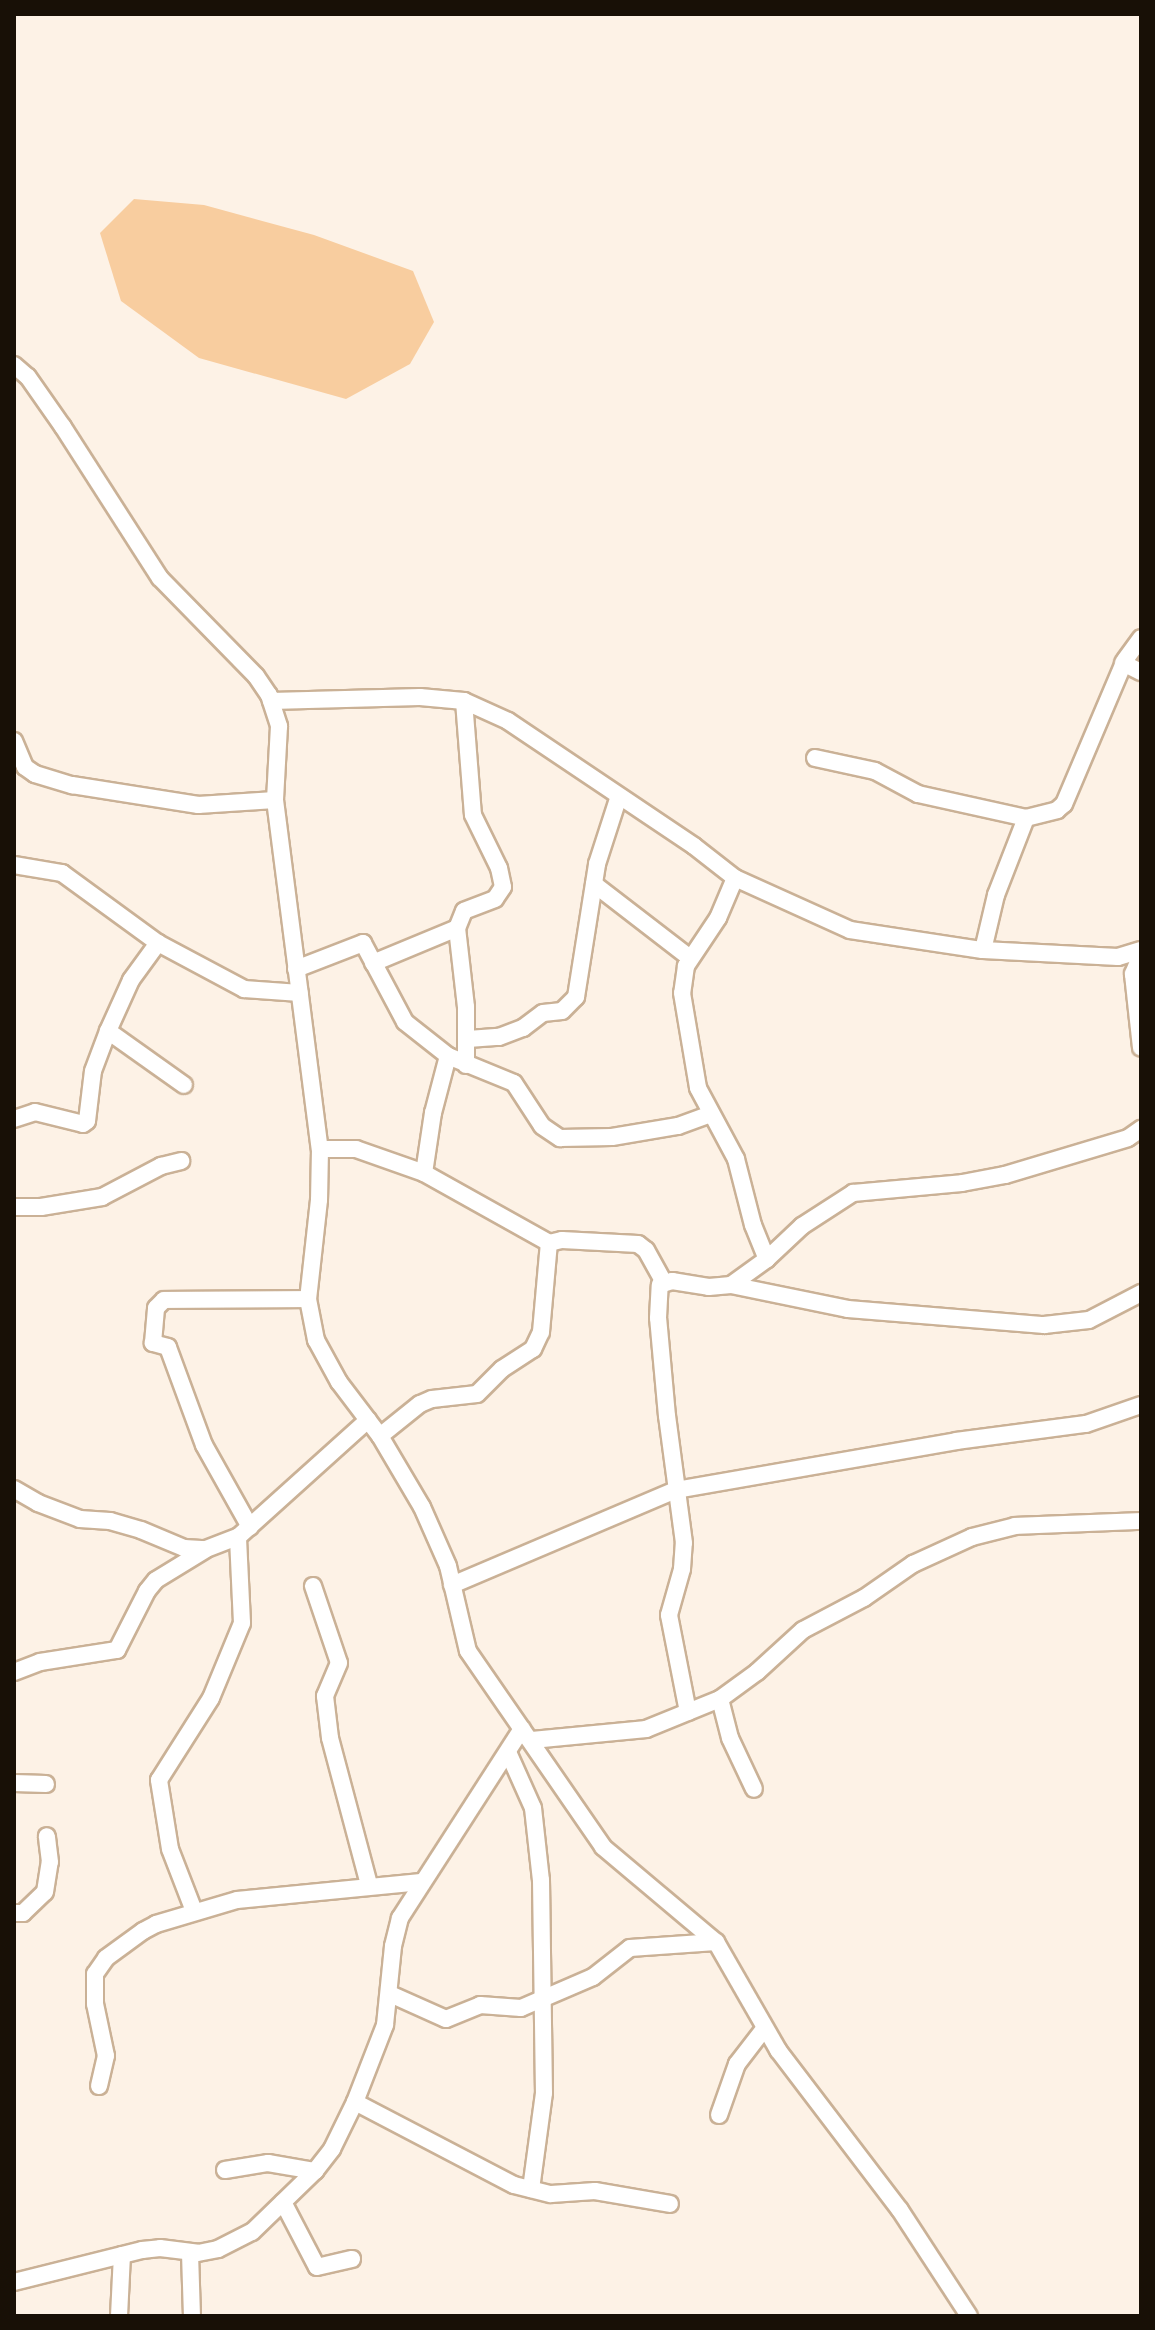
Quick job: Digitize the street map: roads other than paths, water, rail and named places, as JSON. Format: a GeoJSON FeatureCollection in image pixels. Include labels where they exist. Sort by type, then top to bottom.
{"type":"FeatureCollection","features":[{"type":"Feature","properties":{"kind":"street"},"geometry":{"type":"LineString","coordinates":[[14,365],[28,377],[63,427],[160,578],[256,676],[271,701],[279,726],[275,800],[320,1149],[319,1200],[308,1299],[316,1340],[339,1382],[380,1436],[422,1507],[448,1566],[468,1651],[603,1847],[716,1942],[764,2029],[900,2210],[969,2316]]}},
{"type":"Feature","properties":{"kind":"street"},"geometry":{"type":"LineString","coordinates":[[815,758],[875,771],[918,794],[1026,818],[1057,810],[1064,804],[1123,663],[1141,638]]}},
{"type":"Feature","properties":{"kind":"street"},"geometry":{"type":"LineString","coordinates":[[1123,663],[1141,672]]}},
{"type":"Feature","properties":{"kind":"street"},"geometry":{"type":"LineString","coordinates":[[271,701],[420,697],[464,701],[508,721],[735,878],[850,930],[983,950],[1118,957],[1141,952]]}},
{"type":"Feature","properties":{"kind":"street"},"geometry":{"type":"LineString","coordinates":[[464,701],[473,815],[499,868],[503,887],[495,899],[464,911],[457,928],[468,1039],[466,1065]]}},
{"type":"Feature","properties":{"kind":"street"},"geometry":{"type":"LineString","coordinates":[[14,741],[25,767],[35,774],[72,785],[198,805],[275,800]]}},
{"type":"Feature","properties":{"kind":"street"},"geometry":{"type":"LineString","coordinates":[[468,1039],[499,1037],[523,1028],[543,1013],[562,1011],[574,1000],[583,973],[599,854],[619,796]]}},
{"type":"Feature","properties":{"kind":"street"},"geometry":{"type":"LineString","coordinates":[[983,950],[996,895],[1026,818]]}},
{"type":"Feature","properties":{"kind":"street"},"geometry":{"type":"LineString","coordinates":[[14,865],[62,873],[158,943],[249,991],[300,993]]}},
{"type":"Feature","properties":{"kind":"street"},"geometry":{"type":"LineString","coordinates":[[735,878],[718,918],[690,958],[683,977],[683,1006],[689,1022],[693,1071],[711,1114],[736,1159],[753,1225],[767,1259]]}},
{"type":"Feature","properties":{"kind":"street"},"geometry":{"type":"LineString","coordinates":[[594,884],[690,958]]}},
{"type":"Feature","properties":{"kind":"street"},"geometry":{"type":"LineString","coordinates":[[373,963],[457,928]]}},
{"type":"Feature","properties":{"kind":"street"},"geometry":{"type":"LineString","coordinates":[[296,969],[359,942],[405,1022],[448,1056],[514,1083],[542,1126],[560,1138],[612,1137],[678,1126],[711,1114]]}},
{"type":"Feature","properties":{"kind":"street"},"geometry":{"type":"LineString","coordinates":[[14,1119],[32,1112],[83,1124],[87,1121],[93,1071],[108,1031],[131,980],[158,943]]}},
{"type":"Feature","properties":{"kind":"street"},"geometry":{"type":"LineString","coordinates":[[1141,952],[1133,974],[1141,1048]]}},
{"type":"Feature","properties":{"kind":"street"},"geometry":{"type":"LineString","coordinates":[[1118,957],[1133,974]]}},
{"type":"Feature","properties":{"kind":"street"},"geometry":{"type":"LineString","coordinates":[[108,1031],[184,1085]]}},
{"type":"Feature","properties":{"kind":"street"},"geometry":{"type":"LineString","coordinates":[[424,1173],[433,1113],[448,1056]]}},
{"type":"Feature","properties":{"kind":"street"},"geometry":{"type":"LineString","coordinates":[[664,1282],[722,1288],[731,1285],[767,1259],[802,1226],[853,1193],[991,1178],[1140,1131]]}},
{"type":"Feature","properties":{"kind":"street"},"geometry":{"type":"LineString","coordinates":[[320,1149],[356,1149],[424,1173],[549,1243],[562,1240],[638,1244],[646,1250],[664,1282]]}},
{"type":"Feature","properties":{"kind":"street"},"geometry":{"type":"LineString","coordinates":[[14,1207],[41,1207],[102,1197],[161,1166],[181,1161]]}},
{"type":"Feature","properties":{"kind":"street"},"geometry":{"type":"LineString","coordinates":[[380,1436],[420,1404],[432,1399],[477,1394],[502,1369],[533,1349],[541,1332],[549,1243]]}},
{"type":"Feature","properties":{"kind":"street"},"geometry":{"type":"LineString","coordinates":[[664,1282],[658,1290],[658,1318],[684,1543],[682,1569],[669,1615],[688,1712]]}},
{"type":"Feature","properties":{"kind":"street"},"geometry":{"type":"LineString","coordinates":[[731,1285],[848,1309],[1044,1325],[1079,1324],[1141,1293]]}},
{"type":"Feature","properties":{"kind":"street"},"geometry":{"type":"LineString","coordinates":[[194,1911],[170,1849],[159,1780],[211,1698],[242,1623],[244,1532],[204,1445],[168,1347],[153,1343],[156,1308],[164,1300],[308,1299]]}},
{"type":"Feature","properties":{"kind":"street"},"geometry":{"type":"LineString","coordinates":[[452,1585],[676,1490],[956,1441],[1086,1424],[1141,1405]]}},
{"type":"Feature","properties":{"kind":"street"},"geometry":{"type":"LineString","coordinates":[[14,1672],[40,1662],[117,1650],[147,1591],[156,1580],[206,1549],[244,1532],[368,1420]]}},
{"type":"Feature","properties":{"kind":"street"},"geometry":{"type":"LineString","coordinates":[[14,1489],[38,1503],[80,1519],[110,1521],[184,1548],[206,1549]]}},
{"type":"Feature","properties":{"kind":"street"},"geometry":{"type":"LineString","coordinates":[[14,2282],[160,2248],[190,2253],[218,2249],[241,2240],[315,2171],[332,2149],[355,2102],[385,2025],[395,1931],[421,1882],[508,1752],[527,1734],[646,1729],[720,1699],[757,1672],[803,1630],[941,1550],[972,1537],[1015,1526],[1141,1521]]}},
{"type":"Feature","properties":{"kind":"street"},"geometry":{"type":"LineString","coordinates":[[313,1586],[339,1663],[325,1696],[330,1738],[369,1885]]}},
{"type":"Feature","properties":{"kind":"street"},"geometry":{"type":"LineString","coordinates":[[720,1699],[730,1738],[754,1789]]}},
{"type":"Feature","properties":{"kind":"street"},"geometry":{"type":"LineString","coordinates":[[508,1752],[528,1792],[535,1819],[541,1880],[544,2093],[531,2189]]}},
{"type":"Feature","properties":{"kind":"street"},"geometry":{"type":"LineString","coordinates":[[14,1783],[46,1784]]}},
{"type":"Feature","properties":{"kind":"street"},"geometry":{"type":"LineString","coordinates":[[14,1913],[23,1913],[45,1892],[50,1862],[47,1836]]}},
{"type":"Feature","properties":{"kind":"street"},"geometry":{"type":"LineString","coordinates":[[99,2086],[106,2056],[93,1982],[98,1968],[156,1924],[237,1900],[421,1882]]}},
{"type":"Feature","properties":{"kind":"street"},"geometry":{"type":"LineString","coordinates":[[390,1994],[446,2019],[480,2005],[517,2009],[593,1977],[630,1948],[716,1942]]}},
{"type":"Feature","properties":{"kind":"street"},"geometry":{"type":"LineString","coordinates":[[719,2115],[737,2064],[764,2029]]}},
{"type":"Feature","properties":{"kind":"street"},"geometry":{"type":"LineString","coordinates":[[355,2102],[487,2173],[531,2189],[551,2194],[608,2192],[670,2204]]}},
{"type":"Feature","properties":{"kind":"street"},"geometry":{"type":"LineString","coordinates":[[225,2170],[268,2163],[315,2171]]}},
{"type":"Feature","properties":{"kind":"street"},"geometry":{"type":"LineString","coordinates":[[283,2202],[317,2267],[352,2259]]}},
{"type":"Feature","properties":{"kind":"street"},"geometry":{"type":"LineString","coordinates":[[190,2253],[192,2316]]}},
{"type":"Feature","properties":{"kind":"street"},"geometry":{"type":"LineString","coordinates":[[119,2316],[122,2255]]}}]}
